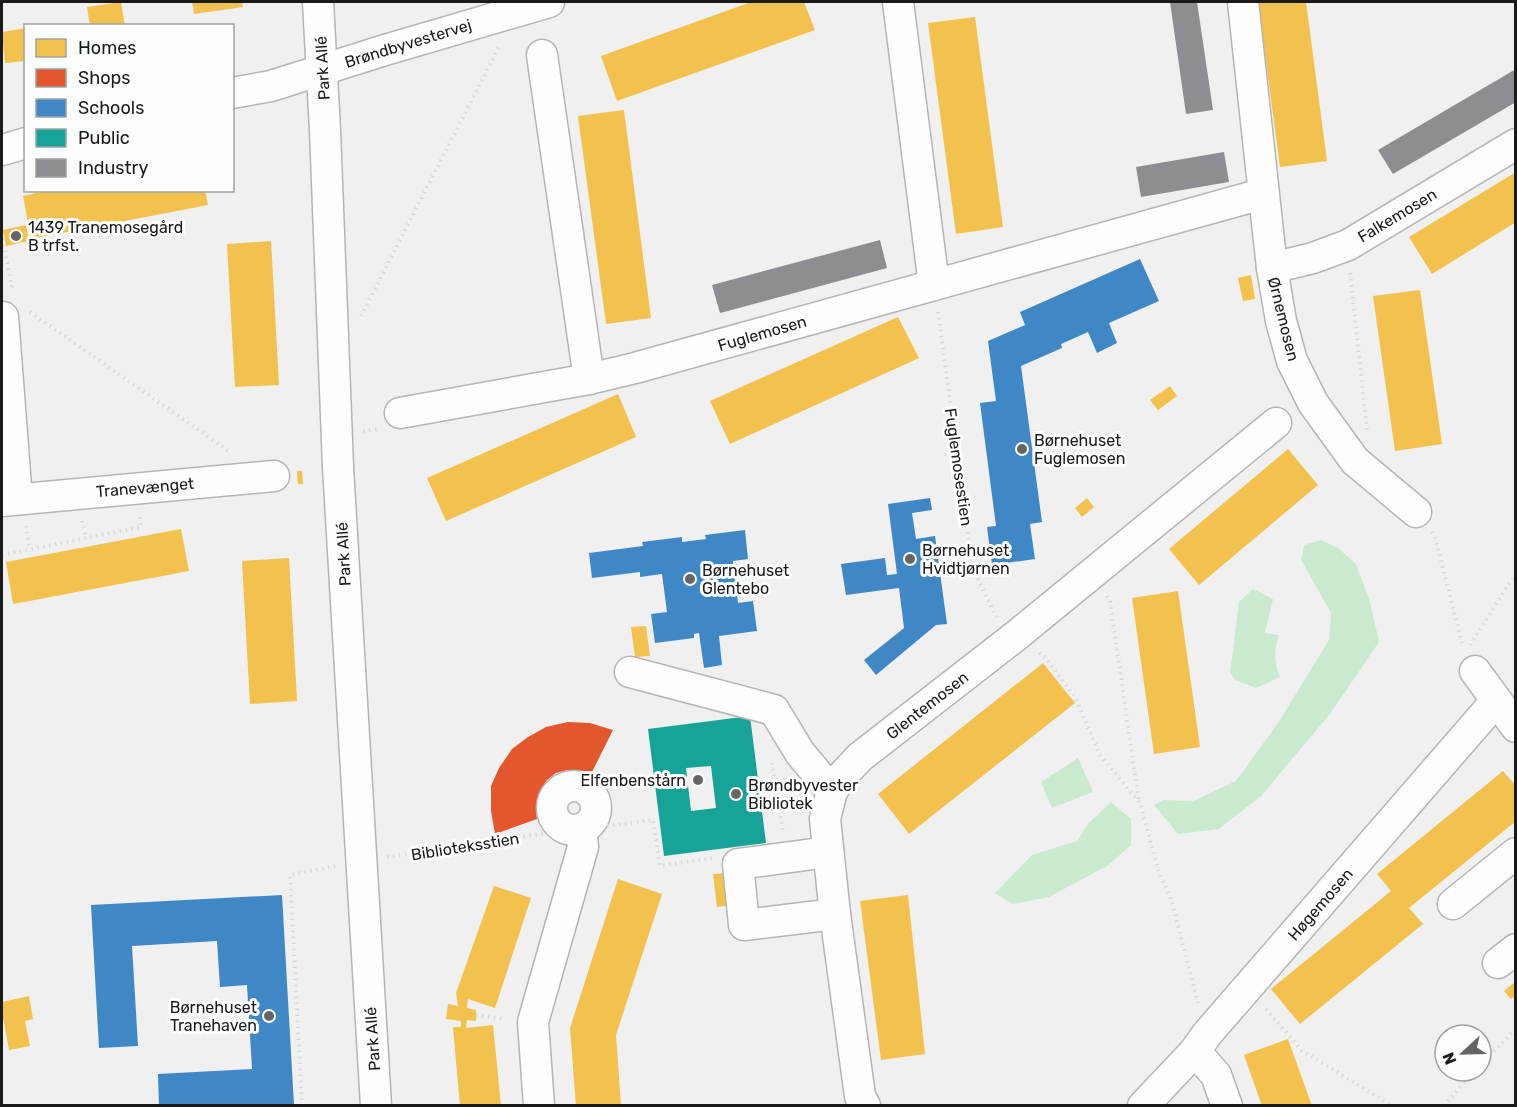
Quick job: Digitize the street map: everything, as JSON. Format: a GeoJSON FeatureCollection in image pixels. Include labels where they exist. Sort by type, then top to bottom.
{"type":"FeatureCollection","features":[{"type":"Feature","properties":{"kind":"street","name":"Park Allé"},"geometry":{"type":"LineString","coordinates":[[318,2],[338,467],[376,1106]]}},
{"type":"Feature","properties":{"kind":"street","name":"Brøndbyvestervej"},"geometry":{"type":"LineString","coordinates":[[234,93],[271,86],[549,2]]}},
{"type":"Feature","properties":{"kind":"street"},"geometry":{"type":"LineString","coordinates":[[898,2],[934,285]]}},
{"type":"Feature","properties":{"kind":"street","name":"Ørnemosen"},"geometry":{"type":"LineString","coordinates":[[1243,2],[1262,194],[1272,268],[1281,321],[1292,361],[1313,403],[1355,461],[1416,512]]}},
{"type":"Feature","properties":{"kind":"street"},"geometry":{"type":"LineString","coordinates":[[542,55],[589,379]]}},
{"type":"Feature","properties":{"kind":"street"},"geometry":{"type":"LineString","coordinates":[[2,150],[24,144]]}},
{"type":"Feature","properties":{"kind":"street","name":"Falkemosen"},"geometry":{"type":"LineString","coordinates":[[1272,268],[1313,258],[1347,245],[1515,144]]}},
{"type":"Feature","properties":{"kind":"street","name":"Fuglemosen"},"geometry":{"type":"LineString","coordinates":[[400,413],[589,379],[644,366],[1262,194]]}},
{"type":"Feature","properties":{"kind":"street","name":"Tranevænget"},"geometry":{"type":"LineString","coordinates":[[9,306],[9,500],[274,476]]}},
{"type":"Feature","properties":{"kind":"street","name":"Glentemosen"},"geometry":{"type":"LineString","coordinates":[[866,1106],[860,1096],[828,852],[825,819],[832,791],[860,757],[1017,635],[1276,423]]}},
{"type":"Feature","properties":{"kind":"street"},"geometry":{"type":"LineString","coordinates":[[1469,662],[1515,727]]}},
{"type":"Feature","properties":{"kind":"street"},"geometry":{"type":"LineString","coordinates":[[630,672],[774,711],[800,753],[832,791]]}},
{"type":"Feature","properties":{"kind":"street","name":"Høgemosen"},"geometry":{"type":"LineString","coordinates":[[1143,1106],[1496,701]]}},
{"type":"Feature","properties":{"kind":"street"},"geometry":{"type":"LineString","coordinates":[[539,1106],[533,1022],[583,847],[575,829]]}},
{"type":"Feature","properties":{"kind":"street"},"geometry":{"type":"LineString","coordinates":[[828,852],[738,864],[744,925],[835,914]]}},
{"type":"Feature","properties":{"kind":"street"},"geometry":{"type":"LineString","coordinates":[[1453,904],[1515,853]]}},
{"type":"Feature","properties":{"kind":"street"},"geometry":{"type":"LineString","coordinates":[[1201,1042],[1227,1106]]}},
{"type":"Feature","properties":{"kind":"path"},"geometry":{"type":"LineString","coordinates":[[356,326],[518,10]]}},
{"type":"Feature","properties":{"kind":"path"},"geometry":{"type":"LineString","coordinates":[[2,239],[12,286],[5,294],[9,306],[232,454]]}},
{"type":"Feature","properties":{"kind":"path"},"geometry":{"type":"LineString","coordinates":[[1347,245],[1367,431]]}},
{"type":"Feature","properties":{"kind":"path","name":"Fuglemosestien"},"geometry":{"type":"LineString","coordinates":[[934,285],[973,569],[993,611],[1004,628],[1045,657],[1076,697],[1100,755],[1140,803]]}},
{"type":"Feature","properties":{"kind":"path"},"geometry":{"type":"LineString","coordinates":[[2,555],[141,527],[134,488]]}},
{"type":"Feature","properties":{"kind":"path"},"geometry":{"type":"LineString","coordinates":[[1416,512],[1435,537],[1469,662]]}},
{"type":"Feature","properties":{"kind":"path"},"geometry":{"type":"LineString","coordinates":[[1093,573],[1101,583],[1110,602],[1140,803],[1158,869],[1172,902],[1194,989],[1201,1042]]}},
{"type":"Feature","properties":{"kind":"path"},"geometry":{"type":"LineString","coordinates":[[1469,662],[1515,573]]}},
{"type":"Feature","properties":{"kind":"path"},"geometry":{"type":"LineString","coordinates":[[771,756],[788,858]]}},
{"type":"Feature","properties":{"kind":"path"},"geometry":{"type":"LineString","coordinates":[[759,782],[792,779]]}},
{"type":"Feature","properties":{"kind":"path","name":"Biblioteksstien"},"geometry":{"type":"LineString","coordinates":[[302,1106],[290,874],[575,829],[653,820],[660,866],[726,856],[738,864]]}},
{"type":"Feature","properties":{"kind":"path"},"geometry":{"type":"LineString","coordinates":[[1248,987],[1302,1051],[1393,1106]]}},
{"type":"Feature","properties":{"kind":"path"},"geometry":{"type":"LineString","coordinates":[[1493,1052],[1515,1029]]}},
{"type":"Feature","properties":{"kind":"path"},"geometry":{"type":"LineString","coordinates":[[1444,1106],[1464,1083]]}},
{"type":"Feature","properties":{"kind":"green space"},"geometry":{"type":"Polygon","coordinates":[[[1321,540],[1338,548],[1356,564],[1370,602],[1379,642],[1330,714],[1261,796],[1219,829],[1178,834],[1154,805],[1164,800],[1193,801],[1236,781],[1278,723],[1329,640],[1331,613],[1301,560],[1304,545],[1321,540]]]}},
{"type":"Feature","properties":{"kind":"green space"},"geometry":{"type":"Polygon","coordinates":[[[1253,589],[1273,599],[1265,633],[1279,635],[1275,656],[1280,677],[1256,688],[1235,680],[1230,673],[1239,602],[1253,589]]]}},
{"type":"Feature","properties":{"kind":"green space"},"geometry":{"type":"Polygon","coordinates":[[[1078,758],[1093,792],[1052,808],[1041,782],[1078,758]]]}},
{"type":"Feature","properties":{"kind":"green space"},"geometry":{"type":"Polygon","coordinates":[[[1111,802],[1131,819],[1131,845],[1107,866],[1049,897],[1013,904],[995,893],[1032,855],[1077,841],[1088,824],[1111,802]]]}},
{"type":"Feature","properties":{"kind":"building: Homes"},"geometry":{"type":"Polygon","coordinates":[[[121,2],[125,24],[90,24],[87,7],[121,2]]]}},
{"type":"Feature","properties":{"kind":"building: Homes"},"geometry":{"type":"Polygon","coordinates":[[[192,2],[242,2],[243,7],[194,14],[192,2]]]}},
{"type":"Feature","properties":{"kind":"building: Homes"},"geometry":{"type":"Polygon","coordinates":[[[751,2],[804,2],[815,30],[617,101],[601,56],[751,2]]]}},
{"type":"Feature","properties":{"kind":"building: Homes"},"geometry":{"type":"Polygon","coordinates":[[[1258,2],[1306,2],[1327,161],[1280,167],[1258,2]]]}},
{"type":"Feature","properties":{"kind":"building: Homes"},"geometry":{"type":"Polygon","coordinates":[[[975,17],[1003,227],[956,234],[928,23],[975,17]]]}},
{"type":"Feature","properties":{"kind":"building: Homes"},"geometry":{"type":"Polygon","coordinates":[[[24,28],[24,61],[5,63],[2,32],[24,28]]]}},
{"type":"Feature","properties":{"kind":"building: Homes"},"geometry":{"type":"Polygon","coordinates":[[[624,110],[651,318],[606,324],[578,116],[624,110]]]}},
{"type":"Feature","properties":{"kind":"building: Homes"},"geometry":{"type":"Polygon","coordinates":[[[1516,172],[1516,222],[1432,274],[1409,237],[1516,172]]]}},
{"type":"Feature","properties":{"kind":"building: Homes"},"geometry":{"type":"Polygon","coordinates":[[[41,192],[205,192],[208,205],[31,239],[23,196],[41,192]]]}},
{"type":"Feature","properties":{"kind":"building: Homes","name":"1439 Tranemosegård B trfst."},"geometry":{"type":"Polygon","coordinates":[[[26,225],[29,241],[6,246],[3,230],[26,225]]]}},
{"type":"Feature","properties":{"kind":"building: Homes"},"geometry":{"type":"Polygon","coordinates":[[[271,241],[279,385],[235,387],[227,244],[271,241]]]}},
{"type":"Feature","properties":{"kind":"building: Homes"},"geometry":{"type":"Polygon","coordinates":[[[1251,275],[1255,299],[1243,301],[1238,278],[1251,275]]]}},
{"type":"Feature","properties":{"kind":"building: Homes"},"geometry":{"type":"Polygon","coordinates":[[[1420,290],[1442,444],[1395,451],[1373,296],[1420,290]]]}},
{"type":"Feature","properties":{"kind":"building: Homes"},"geometry":{"type":"Polygon","coordinates":[[[898,317],[919,358],[730,444],[710,401],[898,317]]]}},
{"type":"Feature","properties":{"kind":"building: Homes"},"geometry":{"type":"Polygon","coordinates":[[[1170,386],[1177,396],[1158,410],[1150,400],[1170,386]]]}},
{"type":"Feature","properties":{"kind":"building: Homes"},"geometry":{"type":"Polygon","coordinates":[[[618,394],[636,437],[446,521],[427,478],[618,394]]]}},
{"type":"Feature","properties":{"kind":"building: Homes"},"geometry":{"type":"Polygon","coordinates":[[[1288,449],[1318,485],[1199,585],[1169,549],[1288,449]]]}},
{"type":"Feature","properties":{"kind":"building: Homes"},"geometry":{"type":"Polygon","coordinates":[[[297,471],[302,471],[303,484],[298,484],[297,471]]]}},
{"type":"Feature","properties":{"kind":"building: Homes"},"geometry":{"type":"Polygon","coordinates":[[[1087,498],[1094,507],[1082,517],[1075,508],[1087,498]]]}},
{"type":"Feature","properties":{"kind":"building: Homes"},"geometry":{"type":"Polygon","coordinates":[[[181,529],[189,571],[13,604],[6,562],[181,529]]]}},
{"type":"Feature","properties":{"kind":"building: Homes"},"geometry":{"type":"Polygon","coordinates":[[[289,558],[297,701],[250,704],[242,561],[289,558]]]}},
{"type":"Feature","properties":{"kind":"building: Homes"},"geometry":{"type":"Polygon","coordinates":[[[1178,591],[1200,747],[1154,754],[1132,598],[1178,591]]]}},
{"type":"Feature","properties":{"kind":"building: Homes"},"geometry":{"type":"Polygon","coordinates":[[[646,626],[650,656],[635,657],[631,627],[646,626]]]}},
{"type":"Feature","properties":{"kind":"building: Homes"},"geometry":{"type":"Polygon","coordinates":[[[1043,663],[1075,703],[909,834],[878,794],[1043,663]]]}},
{"type":"Feature","properties":{"kind":"building: Homes"},"geometry":{"type":"Polygon","coordinates":[[[1503,771],[1516,786],[1516,821],[1409,908],[1423,924],[1300,1024],[1271,989],[1391,891],[1377,874],[1503,771]]]}},
{"type":"Feature","properties":{"kind":"building: Homes"},"geometry":{"type":"Polygon","coordinates":[[[727,873],[731,905],[717,907],[713,874],[727,873]]]}},
{"type":"Feature","properties":{"kind":"building: Homes"},"geometry":{"type":"Polygon","coordinates":[[[618,879],[662,894],[616,1035],[621,1106],[576,1106],[570,1028],[618,879]]]}},
{"type":"Feature","properties":{"kind":"building: Homes"},"geometry":{"type":"Polygon","coordinates":[[[494,886],[531,898],[495,1008],[468,999],[467,1008],[476,1010],[476,1021],[467,1020],[466,1028],[493,1025],[501,1106],[460,1106],[453,1027],[461,1027],[461,1021],[446,1019],[448,1004],[458,1006],[456,993],[494,886]]]}},
{"type":"Feature","properties":{"kind":"building: Homes"},"geometry":{"type":"Polygon","coordinates":[[[908,895],[925,1054],[881,1060],[860,901],[908,895]]]}},
{"type":"Feature","properties":{"kind":"building: Homes"},"geometry":{"type":"Polygon","coordinates":[[[1516,981],[1516,996],[1511,999],[1504,991],[1516,981]]]}},
{"type":"Feature","properties":{"kind":"building: Homes"},"geometry":{"type":"Polygon","coordinates":[[[29,996],[33,1019],[25,1021],[30,1046],[9,1050],[2,1002],[29,996]]]}},
{"type":"Feature","properties":{"kind":"building: Homes"},"geometry":{"type":"Polygon","coordinates":[[[1288,1039],[1312,1106],[1262,1106],[1244,1055],[1288,1039]]]}},
{"type":"Feature","properties":{"kind":"building: Shops"},"geometry":{"type":"Polygon","coordinates":[[[568,722],[590,723],[613,730],[591,774],[568,770],[556,773],[547,780],[541,790],[536,809],[537,819],[495,834],[491,811],[491,786],[499,768],[512,749],[528,737],[546,727],[568,722]]]}},
{"type":"Feature","properties":{"kind":"building: Schools"},"geometry":{"type":"Polygon","coordinates":[[[1140,259],[1159,301],[1109,323],[1117,343],[1097,353],[1088,332],[1061,344],[1062,348],[1021,366],[1042,522],[1030,524],[1035,559],[992,565],[987,527],[996,526],[980,403],[996,401],[988,341],[1025,325],[1020,312],[1140,259]]]}},
{"type":"Feature","properties":{"kind":"building: Schools"},"geometry":{"type":"Polygon","coordinates":[[[930,498],[932,510],[912,513],[916,539],[935,536],[947,624],[936,625],[876,675],[864,660],[904,628],[899,588],[846,595],[841,564],[885,558],[887,575],[897,574],[888,504],[930,498]]]}},
{"type":"Feature","properties":{"kind":"building: Schools","name":"Børnehuset Glentebo"},"geometry":{"type":"Polygon","coordinates":[[[745,530],[748,559],[733,561],[738,603],[753,601],[757,631],[719,636],[722,665],[704,668],[699,633],[694,634],[694,638],[655,643],[651,614],[667,612],[662,574],[640,577],[640,572],[592,578],[589,553],[643,546],[642,542],[682,537],[682,542],[706,539],[705,535],[745,530]]]}},
{"type":"Feature","properties":{"kind":"building: Schools","name":"Børnehuset Tranehaven"},"geometry":{"type":"Polygon","coordinates":[[[282,895],[294,1105],[159,1106],[158,1074],[252,1069],[247,985],[220,987],[217,941],[132,946],[138,1046],[99,1048],[91,905],[282,895]]]}},
{"type":"Feature","properties":{"kind":"building: Public"},"geometry":{"type":"Polygon","coordinates":[[[750,716],[766,843],[664,856],[648,729],[750,716]],[[711,766],[686,768],[691,811],[716,808],[711,766]]]}},
{"type":"Feature","properties":{"kind":"building: Industry"},"geometry":{"type":"Polygon","coordinates":[[[1170,2],[1197,2],[1213,110],[1186,114],[1170,2]]]}},
{"type":"Feature","properties":{"kind":"building: Industry"},"geometry":{"type":"Polygon","coordinates":[[[1516,69],[1516,102],[1393,174],[1378,150],[1516,69]]]}},
{"type":"Feature","properties":{"kind":"building: Industry"},"geometry":{"type":"Polygon","coordinates":[[[1224,152],[1229,182],[1141,197],[1136,167],[1224,152]]]}},
{"type":"Feature","properties":{"kind":"building: Industry"},"geometry":{"type":"Polygon","coordinates":[[[880,240],[887,268],[720,313],[712,285],[880,240]]]}},
{"type":"Feature","properties":{"kind":"place","name":"1439 Tranemosegård B trfst."},"geometry":{"type":"Point","coordinates":[16,236]}},
{"type":"Feature","properties":{"kind":"place","name":"Børnehuset Fuglemosen"},"geometry":{"type":"Point","coordinates":[1022,449]}},
{"type":"Feature","properties":{"kind":"place","name":"Børnehuset Hvidtjørnen"},"geometry":{"type":"Point","coordinates":[910,559]}},
{"type":"Feature","properties":{"kind":"place","name":"Børnehuset Glentebo"},"geometry":{"type":"Point","coordinates":[690,579]}},
{"type":"Feature","properties":{"kind":"place","name":"Elfenbenstårn"},"geometry":{"type":"Point","coordinates":[698,780]}},
{"type":"Feature","properties":{"kind":"place","name":"Brøndbyvester Bibliotek"},"geometry":{"type":"Point","coordinates":[736,794]}},
{"type":"Feature","properties":{"kind":"place","name":"Børnehuset Tranehaven"},"geometry":{"type":"Point","coordinates":[269,1016]}}]}
